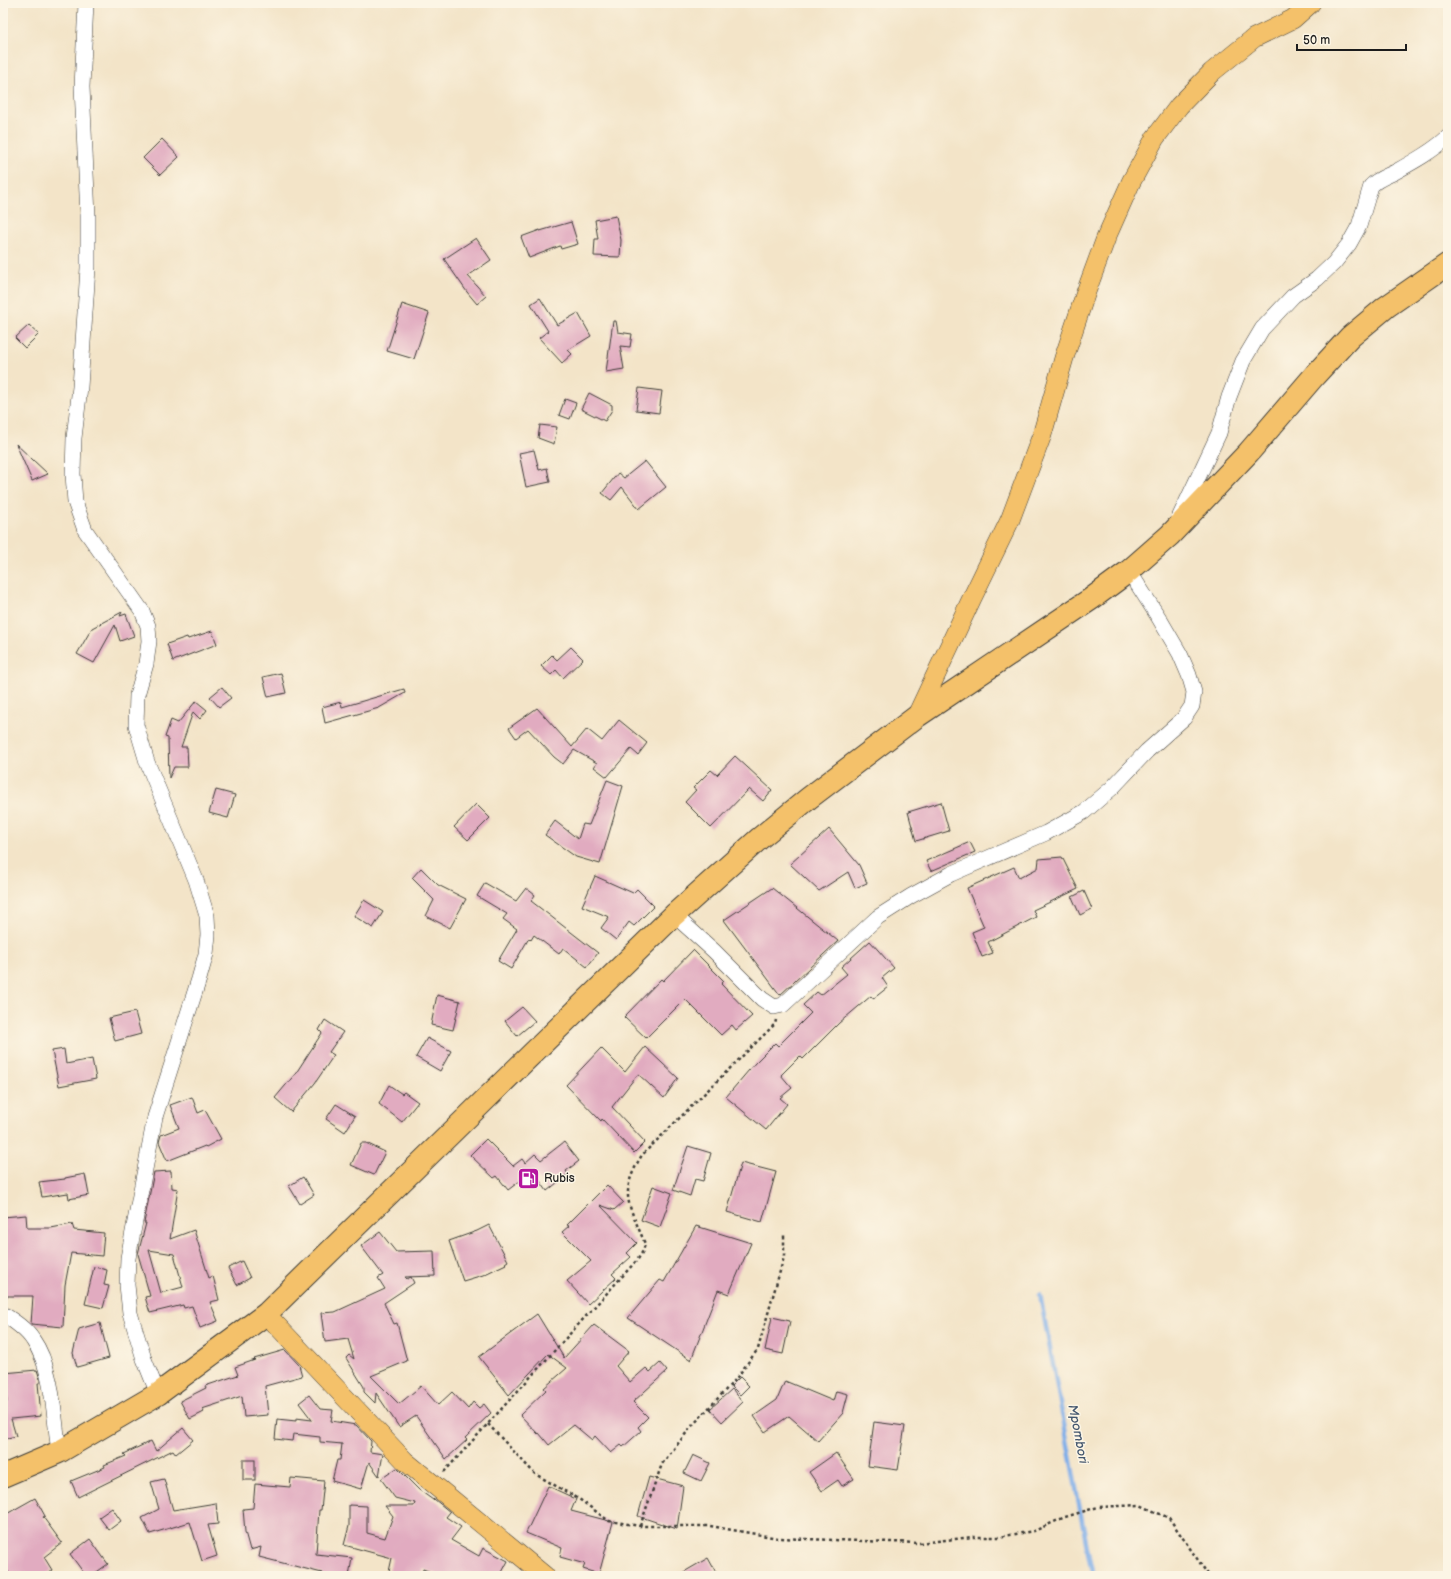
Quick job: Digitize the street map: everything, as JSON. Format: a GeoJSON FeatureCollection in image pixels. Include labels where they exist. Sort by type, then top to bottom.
{"type":"FeatureCollection","features":[{"type":"Feature","properties":{"kind":"highway"},"geometry":{"type":"LineString","coordinates":[[3,1476],[59,1452],[158,1394],[266,1314],[674,915],[760,838],[809,798],[916,717],[1091,600],[1129,571],[1170,535],[1249,452],[1315,375],[1350,337],[1386,307],[1448,264]]}},
{"type":"Feature","properties":{"kind":"main road"},"geometry":{"type":"LineString","coordinates":[[916,717],[1013,513],[1042,435],[1064,358],[1086,292],[1106,238],[1131,182],[1152,145],[1179,106],[1212,72],[1254,38],[1293,19],[1311,3]]}},
{"type":"Feature","properties":{"kind":"main road"},"geometry":{"type":"LineString","coordinates":[[266,1314],[405,1461],[545,1576]]}},
{"type":"Feature","properties":{"kind":"street"},"geometry":{"type":"LineString","coordinates":[[86,3],[82,87],[88,216],[88,268],[80,387],[74,438],[73,474],[75,502],[85,530],[142,611],[148,626],[150,641],[146,664],[137,695],[136,725],[147,762],[196,880],[206,916],[208,935],[206,954],[199,979],[155,1117],[128,1258],[127,1285],[130,1312],[144,1359],[158,1394]]}},
{"type":"Feature","properties":{"kind":"street"},"geometry":{"type":"LineString","coordinates":[[1170,535],[1219,433],[1229,397],[1243,361],[1262,329],[1293,296],[1317,279],[1334,263],[1349,244],[1359,226],[1371,186],[1374,182],[1418,158],[1448,137]]}},
{"type":"Feature","properties":{"kind":"street"},"geometry":{"type":"LineString","coordinates":[[674,915],[714,951],[762,999],[774,1007],[783,1004],[878,917],[911,896],[951,874],[1033,838],[1084,812],[1112,788],[1147,751],[1184,718],[1192,706],[1194,692],[1180,654],[1129,571]]}},
{"type":"Feature","properties":{"kind":"street"},"geometry":{"type":"LineString","coordinates":[[3,1314],[18,1324],[33,1339],[43,1357],[49,1378],[59,1452]]}},
{"type":"Feature","properties":{"kind":"path"},"geometry":{"type":"LineString","coordinates":[[433,1485],[638,1259],[645,1244],[628,1205],[628,1188],[633,1170],[642,1155],[775,1024],[777,1012],[774,1007]]}},
{"type":"Feature","properties":{"kind":"path"},"geometry":{"type":"LineString","coordinates":[[640,1526],[662,1464],[691,1427],[735,1380],[758,1348],[784,1257],[784,1235]]}},
{"type":"Feature","properties":{"kind":"path"},"geometry":{"type":"LineString","coordinates":[[488,1424],[535,1474],[579,1499],[609,1520],[640,1526],[710,1526],[778,1538],[919,1543],[973,1537],[998,1537],[1034,1531],[1065,1517],[1098,1507],[1140,1505],[1169,1518],[1209,1576]]}},
{"type":"Feature","properties":{"kind":"building"},"geometry":{"type":"Polygon","coordinates":[[[162,139],[179,157],[160,175],[143,158],[162,139]]]}},
{"type":"Feature","properties":{"kind":"building"},"geometry":{"type":"Polygon","coordinates":[[[616,216],[621,240],[620,257],[594,256],[595,239],[598,239],[595,220],[616,216]]]}},
{"type":"Feature","properties":{"kind":"building"},"geometry":{"type":"Polygon","coordinates":[[[571,222],[578,244],[561,249],[560,246],[529,258],[521,237],[540,230],[571,222]]]}},
{"type":"Feature","properties":{"kind":"building"},"geometry":{"type":"Polygon","coordinates":[[[476,238],[491,260],[468,276],[486,296],[477,304],[444,259],[476,238]]]}},
{"type":"Feature","properties":{"kind":"building"},"geometry":{"type":"Polygon","coordinates":[[[540,298],[557,325],[578,313],[591,336],[568,350],[572,354],[562,363],[539,338],[548,331],[531,304],[540,298]]]}},
{"type":"Feature","properties":{"kind":"building"},"geometry":{"type":"Polygon","coordinates":[[[402,304],[429,313],[414,359],[387,351],[402,304]]]}},
{"type":"Feature","properties":{"kind":"building"},"geometry":{"type":"Polygon","coordinates":[[[613,321],[616,321],[618,332],[632,334],[630,347],[620,346],[624,369],[606,372],[613,321]]]}},
{"type":"Feature","properties":{"kind":"building"},"geometry":{"type":"Polygon","coordinates":[[[29,325],[39,334],[25,348],[15,338],[29,325]]]}},
{"type":"Feature","properties":{"kind":"building"},"geometry":{"type":"Polygon","coordinates":[[[639,388],[662,391],[659,413],[636,410],[639,388]]]}},
{"type":"Feature","properties":{"kind":"building"},"geometry":{"type":"Polygon","coordinates":[[[589,393],[612,405],[612,410],[605,421],[581,409],[589,393]]]}},
{"type":"Feature","properties":{"kind":"building"},"geometry":{"type":"Polygon","coordinates":[[[565,399],[576,403],[570,419],[559,415],[565,399]]]}},
{"type":"Feature","properties":{"kind":"building"},"geometry":{"type":"Polygon","coordinates":[[[540,425],[557,427],[554,444],[538,438],[540,425]]]}},
{"type":"Feature","properties":{"kind":"building"},"geometry":{"type":"Polygon","coordinates":[[[16,444],[48,474],[32,481],[16,444]]]}},
{"type":"Feature","properties":{"kind":"building"},"geometry":{"type":"Polygon","coordinates":[[[534,450],[539,470],[547,468],[550,482],[526,487],[519,453],[534,450]]]}},
{"type":"Feature","properties":{"kind":"building"},"geometry":{"type":"Polygon","coordinates":[[[645,461],[666,487],[639,509],[622,487],[611,500],[602,493],[618,473],[624,478],[645,461]]]}},
{"type":"Feature","properties":{"kind":"building"},"geometry":{"type":"Polygon","coordinates":[[[122,612],[120,616],[126,614],[134,636],[120,641],[115,625],[94,663],[77,654],[92,628],[122,612]]]}},
{"type":"Feature","properties":{"kind":"building"},"geometry":{"type":"Polygon","coordinates":[[[212,631],[217,644],[173,661],[167,644],[212,631]]]}},
{"type":"Feature","properties":{"kind":"building"},"geometry":{"type":"Polygon","coordinates":[[[571,647],[583,659],[563,678],[556,670],[551,675],[541,666],[552,655],[557,660],[571,647]]]}},
{"type":"Feature","properties":{"kind":"building"},"geometry":{"type":"Polygon","coordinates":[[[281,673],[286,693],[268,697],[263,677],[281,673]]]}},
{"type":"Feature","properties":{"kind":"building"},"geometry":{"type":"Polygon","coordinates":[[[222,687],[231,698],[219,707],[210,697],[222,687]]]}},
{"type":"Feature","properties":{"kind":"building"},"geometry":{"type":"Polygon","coordinates":[[[404,689],[405,693],[379,708],[325,723],[322,707],[341,702],[342,707],[404,689]]]}},
{"type":"Feature","properties":{"kind":"building"},"geometry":{"type":"Polygon","coordinates":[[[196,701],[207,710],[200,719],[193,712],[181,747],[187,747],[188,767],[174,767],[169,778],[168,738],[165,737],[171,720],[178,723],[196,701]]]}},
{"type":"Feature","properties":{"kind":"building"},"geometry":{"type":"Polygon","coordinates":[[[537,708],[572,747],[587,729],[602,741],[619,720],[647,743],[638,755],[631,749],[607,777],[594,767],[597,763],[574,750],[563,764],[554,757],[528,729],[516,738],[509,728],[537,708]]]}},
{"type":"Feature","properties":{"kind":"building"},"geometry":{"type":"Polygon","coordinates":[[[735,756],[772,790],[763,801],[749,789],[711,828],[685,802],[696,790],[693,788],[711,770],[717,775],[735,756]]]}},
{"type":"Feature","properties":{"kind":"building"},"geometry":{"type":"Polygon","coordinates":[[[607,780],[623,786],[600,864],[576,857],[545,835],[555,821],[578,839],[583,824],[589,825],[607,780]]]}},
{"type":"Feature","properties":{"kind":"building"},"geometry":{"type":"Polygon","coordinates":[[[216,790],[235,795],[228,818],[209,813],[216,790]]]}},
{"type":"Feature","properties":{"kind":"building"},"geometry":{"type":"Polygon","coordinates":[[[941,802],[949,831],[916,841],[908,812],[941,802]]]}},
{"type":"Feature","properties":{"kind":"building"},"geometry":{"type":"Polygon","coordinates":[[[476,804],[490,818],[468,840],[454,827],[476,804]]]}},
{"type":"Feature","properties":{"kind":"building"},"geometry":{"type":"Polygon","coordinates":[[[829,829],[859,865],[867,883],[855,888],[848,872],[819,891],[790,864],[829,829]]]}},
{"type":"Feature","properties":{"kind":"building"},"geometry":{"type":"Polygon","coordinates":[[[970,842],[975,852],[931,871],[926,861],[970,842]]]}},
{"type":"Feature","properties":{"kind":"building"},"geometry":{"type":"Polygon","coordinates":[[[1062,857],[1078,889],[1033,910],[1036,917],[988,942],[993,953],[982,957],[972,932],[984,927],[967,888],[1014,867],[1019,878],[1038,868],[1039,859],[1062,857]]]}},
{"type":"Feature","properties":{"kind":"building"},"geometry":{"type":"Polygon","coordinates":[[[421,868],[438,885],[466,899],[450,928],[426,916],[434,900],[412,878],[421,868]]]}},
{"type":"Feature","properties":{"kind":"building"},"geometry":{"type":"Polygon","coordinates":[[[595,876],[633,893],[637,889],[654,906],[634,926],[629,922],[616,940],[601,928],[609,917],[582,906],[595,876]]]}},
{"type":"Feature","properties":{"kind":"building"},"geometry":{"type":"Polygon","coordinates":[[[485,883],[516,901],[526,888],[535,895],[531,901],[598,953],[587,967],[563,948],[559,954],[534,935],[531,940],[529,938],[511,969],[498,961],[517,929],[503,919],[507,914],[477,896],[485,883]]]}},
{"type":"Feature","properties":{"kind":"building"},"geometry":{"type":"Polygon","coordinates":[[[772,888],[838,941],[780,995],[724,920],[772,888]]]}},
{"type":"Feature","properties":{"kind":"building"},"geometry":{"type":"Polygon","coordinates":[[[1084,891],[1092,909],[1080,915],[1072,897],[1084,891]]]}},
{"type":"Feature","properties":{"kind":"building"},"geometry":{"type":"Polygon","coordinates":[[[364,900],[383,912],[373,928],[354,916],[364,900]]]}},
{"type":"Feature","properties":{"kind":"building"},"geometry":{"type":"Polygon","coordinates":[[[870,941],[894,968],[882,978],[888,987],[873,999],[871,996],[839,1023],[803,1059],[800,1056],[781,1075],[792,1088],[780,1098],[787,1104],[766,1130],[726,1097],[755,1063],[775,1043],[778,1046],[811,1013],[803,1005],[817,992],[821,995],[847,974],[841,967],[870,941]]]}},
{"type":"Feature","properties":{"kind":"building"},"geometry":{"type":"Polygon","coordinates":[[[693,950],[724,981],[721,984],[752,1016],[736,1030],[732,1025],[721,1035],[685,999],[646,1038],[624,1017],[661,979],[663,981],[693,950]]]}},
{"type":"Feature","properties":{"kind":"building"},"geometry":{"type":"Polygon","coordinates":[[[437,995],[460,1001],[453,1030],[431,1025],[437,995]]]}},
{"type":"Feature","properties":{"kind":"building"},"geometry":{"type":"Polygon","coordinates":[[[522,1007],[535,1021],[517,1036],[505,1021],[522,1007]]]}},
{"type":"Feature","properties":{"kind":"building"},"geometry":{"type":"Polygon","coordinates":[[[135,1012],[141,1034],[115,1041],[109,1018],[135,1012]]]}},
{"type":"Feature","properties":{"kind":"building"},"geometry":{"type":"Polygon","coordinates":[[[325,1020],[343,1032],[329,1052],[334,1055],[315,1083],[291,1112],[275,1098],[296,1073],[322,1033],[319,1030],[325,1020]]]}},
{"type":"Feature","properties":{"kind":"building"},"geometry":{"type":"Polygon","coordinates":[[[427,1038],[451,1051],[440,1071],[416,1057],[427,1038]]]}},
{"type":"Feature","properties":{"kind":"building"},"geometry":{"type":"Polygon","coordinates":[[[645,1047],[678,1078],[664,1098],[638,1074],[612,1107],[645,1142],[634,1153],[602,1119],[601,1121],[566,1085],[601,1048],[625,1072],[645,1047]]]}},
{"type":"Feature","properties":{"kind":"building"},"geometry":{"type":"Polygon","coordinates":[[[64,1049],[66,1064],[92,1059],[96,1079],[59,1086],[52,1051],[64,1049]]]}},
{"type":"Feature","properties":{"kind":"building"},"geometry":{"type":"Polygon","coordinates":[[[389,1085],[402,1094],[404,1092],[418,1102],[402,1122],[379,1104],[389,1085]]]}},
{"type":"Feature","properties":{"kind":"building"},"geometry":{"type":"Polygon","coordinates":[[[192,1097],[198,1113],[205,1110],[221,1139],[206,1147],[205,1146],[167,1161],[159,1142],[161,1135],[179,1128],[170,1105],[192,1097]]]}},
{"type":"Feature","properties":{"kind":"building"},"geometry":{"type":"Polygon","coordinates":[[[336,1104],[355,1116],[345,1132],[326,1119],[336,1104]]]}},
{"type":"Feature","properties":{"kind":"building"},"geometry":{"type":"Polygon","coordinates":[[[486,1139],[513,1166],[522,1159],[525,1163],[535,1154],[541,1160],[564,1142],[579,1161],[566,1171],[568,1174],[547,1191],[533,1171],[508,1190],[497,1176],[494,1178],[470,1155],[486,1139]]]}},
{"type":"Feature","properties":{"kind":"building"},"geometry":{"type":"Polygon","coordinates":[[[361,1143],[366,1143],[385,1152],[374,1175],[351,1165],[361,1143]]]}},
{"type":"Feature","properties":{"kind":"building"},"geometry":{"type":"Polygon","coordinates":[[[688,1146],[711,1153],[703,1181],[695,1179],[690,1196],[673,1190],[688,1146]]]}},
{"type":"Feature","properties":{"kind":"building"},"geometry":{"type":"Polygon","coordinates":[[[741,1163],[776,1172],[762,1222],[727,1212],[741,1163]]]}},
{"type":"Feature","properties":{"kind":"building"},"geometry":{"type":"Polygon","coordinates":[[[171,1171],[172,1188],[178,1189],[170,1239],[194,1230],[209,1278],[213,1276],[219,1300],[210,1302],[218,1321],[200,1328],[192,1306],[184,1308],[183,1305],[150,1313],[145,1297],[150,1296],[138,1254],[146,1223],[144,1223],[154,1172],[171,1171]],[[149,1250],[161,1293],[183,1287],[174,1254],[149,1250]]]}},
{"type":"Feature","properties":{"kind":"building"},"geometry":{"type":"Polygon","coordinates":[[[85,1174],[89,1195],[69,1199],[68,1193],[42,1197],[39,1182],[65,1179],[85,1174]]]}},
{"type":"Feature","properties":{"kind":"building"},"geometry":{"type":"Polygon","coordinates":[[[303,1177],[314,1195],[300,1204],[289,1186],[303,1177]]]}},
{"type":"Feature","properties":{"kind":"building"},"geometry":{"type":"Polygon","coordinates":[[[607,1185],[623,1202],[614,1210],[600,1205],[637,1243],[627,1253],[631,1257],[612,1274],[616,1278],[588,1304],[567,1281],[591,1261],[562,1232],[569,1226],[567,1225],[607,1185]]]}},
{"type":"Feature","properties":{"kind":"building"},"geometry":{"type":"Polygon","coordinates":[[[653,1186],[672,1193],[660,1227],[641,1220],[653,1186]]]}},
{"type":"Feature","properties":{"kind":"building"},"geometry":{"type":"Polygon","coordinates":[[[26,1215],[27,1228],[51,1228],[72,1224],[74,1230],[104,1233],[102,1256],[71,1253],[65,1285],[63,1327],[31,1324],[33,1296],[3,1296],[3,1217],[26,1215]]]}},
{"type":"Feature","properties":{"kind":"building"},"geometry":{"type":"Polygon","coordinates":[[[489,1225],[508,1261],[505,1263],[506,1264],[483,1275],[463,1281],[449,1241],[489,1225]]]}},
{"type":"Feature","properties":{"kind":"building"},"geometry":{"type":"Polygon","coordinates":[[[696,1226],[751,1243],[729,1294],[718,1290],[691,1360],[628,1318],[660,1280],[664,1282],[696,1226]]]}},
{"type":"Feature","properties":{"kind":"building"},"geometry":{"type":"Polygon","coordinates":[[[380,1232],[396,1252],[434,1251],[435,1276],[405,1277],[407,1279],[411,1277],[414,1283],[384,1303],[394,1324],[397,1323],[407,1361],[371,1376],[399,1404],[421,1386],[438,1405],[452,1392],[468,1409],[473,1402],[479,1408],[484,1404],[491,1413],[465,1438],[467,1440],[446,1459],[416,1416],[399,1427],[376,1393],[375,1403],[364,1392],[364,1387],[346,1358],[349,1355],[354,1359],[348,1339],[325,1342],[321,1313],[335,1312],[385,1289],[378,1278],[383,1275],[361,1246],[380,1232]]]}},
{"type":"Feature","properties":{"kind":"building"},"geometry":{"type":"Polygon","coordinates":[[[242,1261],[250,1278],[237,1285],[228,1268],[242,1261]]]}},
{"type":"Feature","properties":{"kind":"building"},"geometry":{"type":"Polygon","coordinates":[[[94,1267],[107,1270],[104,1285],[109,1286],[103,1308],[85,1304],[94,1267]]]}},
{"type":"Feature","properties":{"kind":"building"},"geometry":{"type":"Polygon","coordinates":[[[537,1314],[564,1358],[594,1325],[629,1351],[616,1366],[630,1382],[646,1368],[650,1372],[660,1363],[667,1371],[633,1402],[648,1417],[638,1427],[641,1431],[623,1447],[621,1445],[611,1453],[595,1436],[592,1440],[574,1425],[549,1445],[520,1415],[546,1390],[544,1388],[567,1368],[548,1354],[509,1395],[479,1357],[537,1314]]]}},
{"type":"Feature","properties":{"kind":"building"},"geometry":{"type":"Polygon","coordinates":[[[772,1317],[790,1321],[783,1354],[765,1350],[772,1317]]]}},
{"type":"Feature","properties":{"kind":"building"},"geometry":{"type":"Polygon","coordinates":[[[100,1323],[109,1358],[77,1367],[73,1353],[79,1329],[100,1323]]]}},
{"type":"Feature","properties":{"kind":"building"},"geometry":{"type":"Polygon","coordinates":[[[285,1350],[299,1365],[302,1376],[265,1386],[268,1415],[244,1417],[242,1396],[202,1409],[204,1412],[190,1419],[180,1401],[206,1388],[205,1386],[238,1375],[235,1367],[255,1360],[254,1359],[285,1350]]]}},
{"type":"Feature","properties":{"kind":"building"},"geometry":{"type":"Polygon","coordinates":[[[37,1370],[40,1379],[40,1383],[38,1383],[41,1416],[11,1419],[16,1436],[3,1439],[3,1403],[7,1402],[4,1373],[37,1370]]]}},
{"type":"Feature","properties":{"kind":"building"},"geometry":{"type":"Polygon","coordinates":[[[740,1377],[749,1386],[740,1395],[731,1386],[740,1377]]]}},
{"type":"Feature","properties":{"kind":"building"},"geometry":{"type":"Polygon","coordinates":[[[785,1381],[833,1401],[836,1391],[848,1394],[843,1413],[818,1441],[789,1416],[765,1432],[754,1416],[777,1400],[785,1381]]]}},
{"type":"Feature","properties":{"kind":"building"},"geometry":{"type":"Polygon","coordinates":[[[732,1389],[743,1402],[722,1422],[710,1409],[732,1389]]]}},
{"type":"Feature","properties":{"kind":"building"},"geometry":{"type":"Polygon","coordinates":[[[309,1395],[320,1409],[333,1410],[331,1421],[356,1425],[371,1441],[370,1452],[383,1454],[379,1476],[369,1462],[361,1489],[332,1481],[337,1460],[340,1460],[342,1444],[320,1442],[320,1437],[293,1434],[292,1441],[275,1439],[277,1419],[296,1421],[296,1418],[312,1420],[299,1403],[309,1395]]]}},
{"type":"Feature","properties":{"kind":"building"},"geometry":{"type":"Polygon","coordinates":[[[874,1422],[905,1426],[898,1470],[868,1466],[874,1422]]]}},
{"type":"Feature","properties":{"kind":"building"},"geometry":{"type":"Polygon","coordinates":[[[183,1428],[193,1440],[176,1454],[173,1450],[78,1497],[71,1481],[105,1467],[104,1465],[126,1456],[124,1454],[151,1441],[156,1451],[183,1428]]]}},
{"type":"Feature","properties":{"kind":"building"},"geometry":{"type":"Polygon","coordinates":[[[836,1453],[854,1479],[842,1486],[838,1480],[822,1491],[809,1472],[836,1453]]]}},
{"type":"Feature","properties":{"kind":"building"},"geometry":{"type":"Polygon","coordinates":[[[693,1455],[710,1463],[701,1481],[684,1473],[693,1455]]]}},
{"type":"Feature","properties":{"kind":"building"},"geometry":{"type":"Polygon","coordinates":[[[243,1460],[255,1460],[255,1480],[243,1480],[243,1460]]]}},
{"type":"Feature","properties":{"kind":"building"},"geometry":{"type":"Polygon","coordinates":[[[397,1468],[419,1490],[433,1500],[434,1499],[450,1512],[446,1517],[461,1527],[451,1540],[479,1556],[483,1548],[508,1561],[500,1576],[441,1576],[423,1569],[422,1576],[388,1576],[392,1558],[344,1545],[349,1526],[349,1505],[367,1506],[367,1533],[385,1538],[393,1516],[385,1506],[414,1506],[415,1503],[395,1498],[381,1479],[397,1468]]]}},
{"type":"Feature","properties":{"kind":"building"},"geometry":{"type":"Polygon","coordinates":[[[649,1477],[683,1486],[677,1529],[638,1516],[649,1477]]]}},
{"type":"Feature","properties":{"kind":"building"},"geometry":{"type":"Polygon","coordinates":[[[291,1478],[324,1481],[321,1510],[319,1510],[316,1554],[352,1558],[349,1576],[321,1576],[322,1573],[259,1557],[261,1547],[250,1550],[245,1532],[243,1509],[253,1508],[255,1484],[290,1487],[291,1478]]]}},
{"type":"Feature","properties":{"kind":"building"},"geometry":{"type":"Polygon","coordinates":[[[164,1479],[173,1510],[216,1503],[218,1524],[208,1525],[217,1556],[202,1561],[190,1522],[150,1534],[142,1518],[159,1509],[151,1482],[164,1479]]]}},
{"type":"Feature","properties":{"kind":"building"},"geometry":{"type":"Polygon","coordinates":[[[548,1486],[576,1499],[571,1511],[613,1522],[599,1574],[583,1569],[585,1564],[560,1557],[562,1548],[526,1533],[548,1486]]]}},
{"type":"Feature","properties":{"kind":"building"},"geometry":{"type":"Polygon","coordinates":[[[35,1498],[45,1516],[43,1517],[62,1543],[44,1557],[52,1570],[44,1576],[11,1576],[3,1564],[3,1516],[35,1498]]]}},
{"type":"Feature","properties":{"kind":"building"},"geometry":{"type":"Polygon","coordinates":[[[112,1508],[121,1521],[109,1530],[99,1517],[112,1508]]]}},
{"type":"Feature","properties":{"kind":"building"},"geometry":{"type":"Polygon","coordinates":[[[90,1539],[108,1564],[91,1576],[86,1576],[70,1554],[90,1539]]]}},
{"type":"Feature","properties":{"kind":"building"},"geometry":{"type":"Polygon","coordinates":[[[708,1558],[718,1576],[677,1576],[708,1558]]]}},
{"type":"Feature","properties":{"kind":"waterway","name":"Mpombori"},"geometry":{"type":"LineString","coordinates":[[1040,1295],[1090,1563],[1094,1576]]}},
{"type":"Feature","properties":{"kind":"place","name":"Rubis"},"geometry":{"type":"Point","coordinates":[529,1178]}}]}
